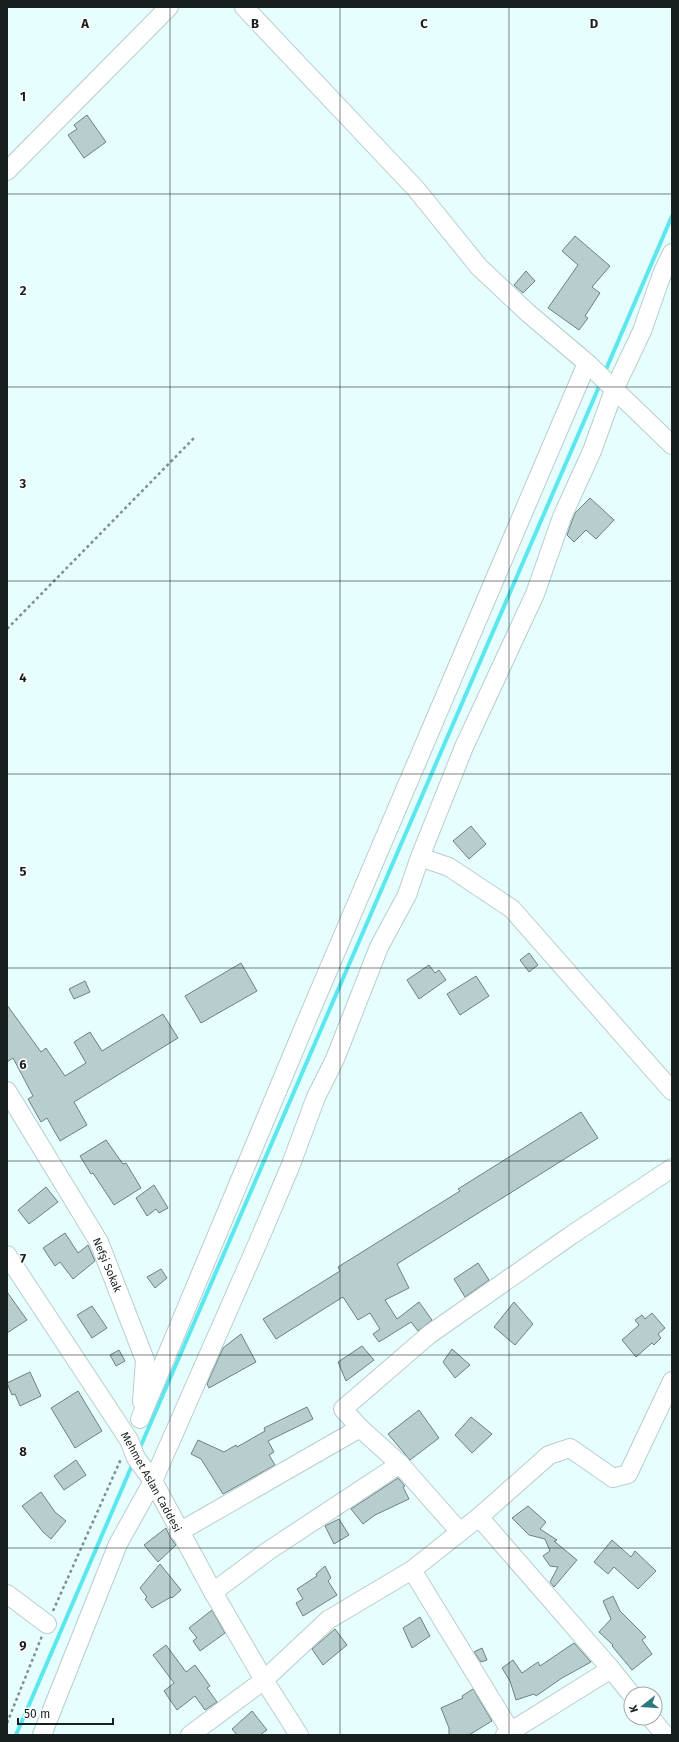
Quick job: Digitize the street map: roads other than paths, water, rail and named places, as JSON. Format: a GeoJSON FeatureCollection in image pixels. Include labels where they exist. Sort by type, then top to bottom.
{"type":"FeatureCollection","features":[{"type":"Feature","properties":{"kind":"street"},"geometry":{"type":"LineString","coordinates":[[7,170],[169,7]]}},
{"type":"Feature","properties":{"kind":"street"},"geometry":{"type":"LineString","coordinates":[[244,7],[416,189],[479,267],[528,313],[587,363],[672,445]]}},
{"type":"Feature","properties":{"kind":"street"},"geometry":{"type":"LineString","coordinates":[[42,1735],[118,1544],[152,1481],[252,1255],[290,1166],[316,1097],[335,1059],[378,947],[407,895],[420,857],[464,747],[535,594],[562,517],[592,450],[614,390],[642,331],[662,274],[672,253]]}},
{"type":"Feature","properties":{"kind":"street"},"geometry":{"type":"LineString","coordinates":[[140,1419],[309,1015],[587,363]]}},
{"type":"Feature","properties":{"kind":"street"},"geometry":{"type":"LineString","coordinates":[[420,857],[449,867],[512,909],[672,1091]]}},
{"type":"Feature","properties":{"kind":"street","name":"Nefşi Sokak"},"geometry":{"type":"LineString","coordinates":[[7,1091],[99,1242],[145,1360],[136,1458]]}},
{"type":"Feature","properties":{"kind":"street"},"geometry":{"type":"LineString","coordinates":[[460,1532],[400,1464],[360,1428],[343,1409],[430,1334],[570,1236],[672,1168]]}},
{"type":"Feature","properties":{"kind":"street","name":"Mehmet Aslan Caddesi"},"geometry":{"type":"LineString","coordinates":[[7,1255],[129,1440],[136,1458],[152,1481],[213,1592],[264,1680],[299,1735]]}},
{"type":"Feature","properties":{"kind":"street"},"geometry":{"type":"LineString","coordinates":[[190,1735],[264,1680],[328,1620],[412,1570],[479,1517],[549,1455],[570,1448],[613,1478],[628,1474],[672,1381]]}},
{"type":"Feature","properties":{"kind":"street"},"geometry":{"type":"LineString","coordinates":[[179,1532],[360,1428]]}},
{"type":"Feature","properties":{"kind":"street"},"geometry":{"type":"LineString","coordinates":[[213,1592],[268,1550],[400,1464]]}},
{"type":"Feature","properties":{"kind":"street"},"geometry":{"type":"LineString","coordinates":[[479,1517],[625,1686]]}},
{"type":"Feature","properties":{"kind":"street"},"geometry":{"type":"LineString","coordinates":[[412,1570],[508,1734],[611,1669]]}},
{"type":"Feature","properties":{"kind":"street"},"geometry":{"type":"LineString","coordinates":[[7,1594],[47,1624]]}},
{"type":"Feature","properties":{"kind":"street"},"geometry":{"type":"LineString","coordinates":[[658,1726],[665,1735]]}},
{"type":"Feature","properties":{"kind":"waterway"},"geometry":{"type":"LineString","coordinates":[[604,374],[672,216]]}},
{"type":"Feature","properties":{"kind":"waterway"},"geometry":{"type":"LineString","coordinates":[[139,1450],[601,382]]}},
{"type":"Feature","properties":{"kind":"waterway"},"geometry":{"type":"LineString","coordinates":[[16,1735],[133,1463]]}}]}
